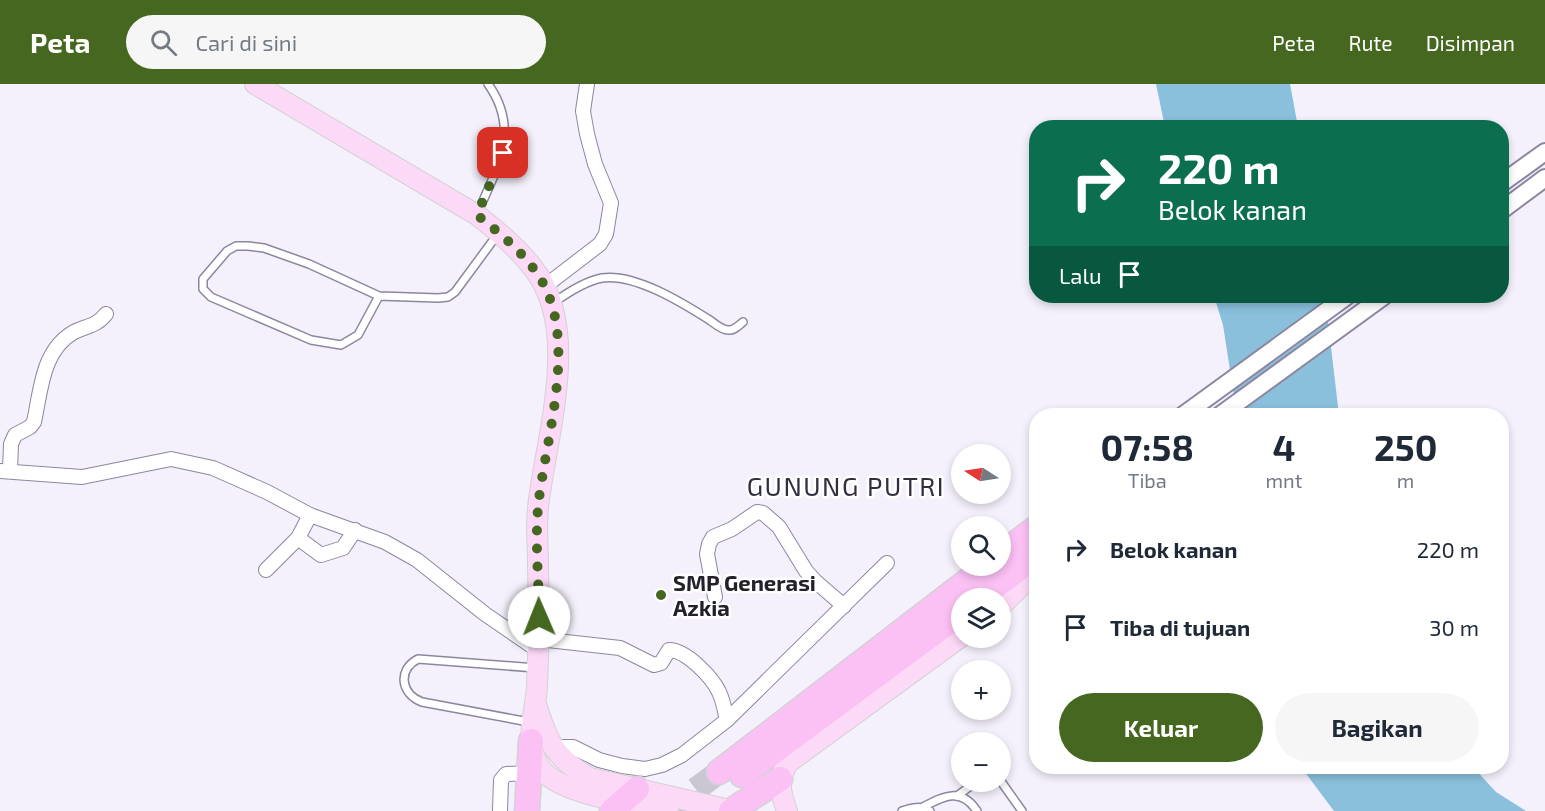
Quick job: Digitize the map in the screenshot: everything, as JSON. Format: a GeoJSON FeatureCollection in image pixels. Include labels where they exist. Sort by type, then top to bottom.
{"type":"FeatureCollection","features":[{"type":"Feature","properties":{"kind":"highway"},"geometry":{"type":"LineString","coordinates":[[1011,547],[1029,533]]}},
{"type":"Feature","properties":{"kind":"highway"},"geometry":{"type":"LineString","coordinates":[[993,588],[1029,561]]}},
{"type":"Feature","properties":{"kind":"highway"},"geometry":{"type":"LineString","coordinates":[[960,588],[975,576]]}},
{"type":"Feature","properties":{"kind":"highway"},"geometry":{"type":"LineString","coordinates":[[951,595],[726,777],[951,620]]}},
{"type":"Feature","properties":{"kind":"highway"},"geometry":{"type":"LineString","coordinates":[[527,811],[529,773],[538,729]]}},
{"type":"Feature","properties":{"kind":"highway"},"geometry":{"type":"LineString","coordinates":[[732,811],[780,779]]}},
{"type":"Feature","properties":{"kind":"main road"},"geometry":{"type":"LineString","coordinates":[[255,84],[477,215],[500,233],[534,269],[555,314],[558,346],[557,386],[538,509],[539,653],[538,729],[535,760],[556,783],[576,791],[668,811]]}},
{"type":"Feature","properties":{"kind":"main road"},"geometry":{"type":"LineString","coordinates":[[1011,596],[1029,578]]}},
{"type":"Feature","properties":{"kind":"main road"},"geometry":{"type":"LineString","coordinates":[[787,811],[780,790],[780,779],[789,762],[951,644]]}},
{"type":"Feature","properties":{"kind":"main road"},"geometry":{"type":"LineString","coordinates":[[624,800],[732,811]]}},
{"type":"Feature","properties":{"kind":"street"},"geometry":{"type":"LineString","coordinates":[[547,296],[600,244],[606,234],[610,219],[611,203],[595,164],[583,111],[587,84]]}},
{"type":"Feature","properties":{"kind":"street"},"geometry":{"type":"LineString","coordinates":[[1509,178],[1538,157]]}},
{"type":"Feature","properties":{"kind":"street"},"geometry":{"type":"LineString","coordinates":[[1509,205],[1544,179]]}},
{"type":"Feature","properties":{"kind":"street"},"geometry":{"type":"LineString","coordinates":[[1193,408],[1337,303]]}},
{"type":"Feature","properties":{"kind":"street"},"geometry":{"type":"LineString","coordinates":[[1230,408],[1374,303]]}},
{"type":"Feature","properties":{"kind":"street"},"geometry":{"type":"LineString","coordinates":[[106,314],[91,326],[75,332],[57,344],[49,359],[34,422],[30,427],[15,435],[5,471],[82,477],[171,459],[184,460],[226,473],[310,515],[385,542],[417,560],[539,653],[620,648],[654,665],[661,663],[669,650],[682,652],[708,676],[719,692],[727,720]]}},
{"type":"Feature","properties":{"kind":"street"},"geometry":{"type":"LineString","coordinates":[[715,597],[707,554],[709,544],[713,537],[732,529],[757,512],[763,513],[779,526],[806,571],[844,606]]}},
{"type":"Feature","properties":{"kind":"street"},"geometry":{"type":"LineString","coordinates":[[266,570],[298,538],[310,515]]}},
{"type":"Feature","properties":{"kind":"street"},"geometry":{"type":"LineString","coordinates":[[298,538],[318,555],[325,555],[343,548],[355,530]]}},
{"type":"Feature","properties":{"kind":"street"},"geometry":{"type":"LineString","coordinates":[[538,729],[599,760],[645,769],[662,765],[682,754],[727,720],[887,563]]}},
{"type":"Feature","properties":{"kind":"street"},"geometry":{"type":"LineString","coordinates":[[500,811],[501,780],[506,774],[529,773]]}},
{"type":"Feature","properties":{"kind":"lane"},"geometry":{"type":"LineString","coordinates":[[477,215],[503,153],[505,137],[495,93],[488,84]]}},
{"type":"Feature","properties":{"kind":"lane"},"geometry":{"type":"LineString","coordinates":[[379,296],[358,335],[341,345],[311,340],[211,297],[203,289],[203,279],[226,251],[236,246],[248,246],[264,248],[309,264],[379,296],[448,297],[456,292],[500,233]]}},
{"type":"Feature","properties":{"kind":"lane"},"geometry":{"type":"LineString","coordinates":[[547,296],[572,290],[601,278],[621,278],[648,287],[725,330],[730,330],[743,322]]}},
{"type":"Feature","properties":{"kind":"lane"},"geometry":{"type":"LineString","coordinates":[[538,729],[422,702],[410,696],[406,690],[404,678],[407,667],[418,658],[539,653]]}},
{"type":"Feature","properties":{"kind":"lane"},"geometry":{"type":"LineString","coordinates":[[957,796],[962,792]]}},
{"type":"Feature","properties":{"kind":"lane"},"geometry":{"type":"LineString","coordinates":[[1009,792],[1022,811]]}},
{"type":"Feature","properties":{"kind":"lane"},"geometry":{"type":"LineString","coordinates":[[902,811],[923,807],[943,797],[957,796],[969,800],[977,811]]}},
{"type":"Feature","properties":{"kind":"lane"},"geometry":{"type":"LineString","coordinates":[[923,807],[930,811]]}},
{"type":"Feature","properties":{"kind":"water"},"geometry":{"type":"Polygon","coordinates":[[[1156,84],[1290,84],[1297,120],[1164,120],[1156,84]]]}},
{"type":"Feature","properties":{"kind":"water"},"geometry":{"type":"Polygon","coordinates":[[[1216,303],[1326,303],[1338,408],[1236,408],[1223,325],[1216,303]]]}},
{"type":"Feature","properties":{"kind":"water"},"geometry":{"type":"Polygon","coordinates":[[[1306,774],[1479,774],[1496,792],[1526,811],[1334,811],[1306,774]]]}},
{"type":"Feature","properties":{"kind":"tunnel"},"geometry":{"type":"LineString","coordinates":[[667,811],[719,772]]}},
{"type":"Feature","properties":{"kind":"place","name":"SMP Generasi Azkia"},"geometry":{"type":"Point","coordinates":[661,595]}},
{"type":"Feature","properties":{"kind":"district","name":"GUNUNG PUTRI"},"geometry":{"type":"Point","coordinates":[846,485]}},
{"type":"Feature","properties":{"kind":"route"},"geometry":{"type":"LineString","coordinates":[[503,153],[477,215],[500,233],[534,269],[555,314],[558,346],[557,386],[538,509],[539,617]]}}]}
